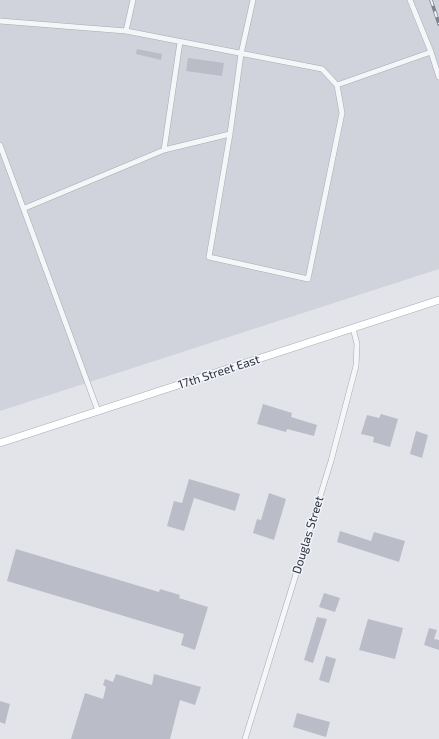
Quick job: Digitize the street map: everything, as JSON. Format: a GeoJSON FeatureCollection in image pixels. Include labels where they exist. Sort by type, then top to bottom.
{"type":"FeatureCollection","features":[{"type":"Feature","properties":{"kind":"main road","name":"17th Street East"},"geometry":{"type":"LineString","coordinates":[[0,443],[439,300]]}},
{"type":"Feature","properties":{"kind":"street"},"geometry":{"type":"LineString","coordinates":[[126,32],[133,0]]}},
{"type":"Feature","properties":{"kind":"street"},"geometry":{"type":"LineString","coordinates":[[0,20],[126,32],[241,54],[322,69],[337,85],[342,113],[308,279],[209,257],[230,134],[241,54],[253,0]]}},
{"type":"Feature","properties":{"kind":"street"},"geometry":{"type":"LineString","coordinates":[[410,0],[439,76]]}},
{"type":"Feature","properties":{"kind":"street"},"geometry":{"type":"LineString","coordinates":[[164,150],[180,42]]}},
{"type":"Feature","properties":{"kind":"street"},"geometry":{"type":"LineString","coordinates":[[337,85],[431,52]]}},
{"type":"Feature","properties":{"kind":"street"},"geometry":{"type":"LineString","coordinates":[[24,208],[164,150],[230,134]]}},
{"type":"Feature","properties":{"kind":"street"},"geometry":{"type":"LineString","coordinates":[[0,145],[98,411]]}},
{"type":"Feature","properties":{"kind":"street","name":"Douglas Street"},"geometry":{"type":"LineString","coordinates":[[245,739],[331,461],[358,356],[353,328]]}},
{"type":"Feature","properties":{"kind":"shaded area"},"geometry":{"type":"Polygon","coordinates":[[[0,0],[439,0],[439,269],[0,411],[0,0]]]}},
{"type":"Feature","properties":{"kind":"building"},"geometry":{"type":"Polygon","coordinates":[[[137,49],[162,54],[161,60],[136,54],[137,49]]]}},
{"type":"Feature","properties":{"kind":"building"},"geometry":{"type":"Polygon","coordinates":[[[188,58],[224,63],[222,76],[186,71],[188,58]]]}},
{"type":"Feature","properties":{"kind":"building"},"geometry":{"type":"Polygon","coordinates":[[[263,404],[292,413],[291,417],[317,425],[314,436],[287,429],[286,432],[257,424],[263,404]]]}},
{"type":"Feature","properties":{"kind":"building"},"geometry":{"type":"Polygon","coordinates":[[[381,414],[398,419],[390,447],[373,442],[374,437],[361,434],[367,415],[379,418],[381,414]]]}},
{"type":"Feature","properties":{"kind":"building"},"geometry":{"type":"Polygon","coordinates":[[[416,431],[428,435],[422,458],[410,454],[416,431]]]}},
{"type":"Feature","properties":{"kind":"building"},"geometry":{"type":"Polygon","coordinates":[[[189,479],[240,494],[235,511],[194,498],[184,531],[167,526],[174,501],[182,503],[189,479]]]}},
{"type":"Feature","properties":{"kind":"building"},"geometry":{"type":"Polygon","coordinates":[[[269,493],[286,499],[274,540],[253,533],[257,519],[261,520],[269,493]]]}},
{"type":"Feature","properties":{"kind":"building"},"geometry":{"type":"Polygon","coordinates":[[[340,531],[371,541],[374,532],[405,541],[399,562],[337,542],[340,531]]]}},
{"type":"Feature","properties":{"kind":"building"},"geometry":{"type":"Polygon","coordinates":[[[16,549],[159,592],[160,589],[180,595],[179,598],[208,607],[195,650],[181,645],[184,634],[7,581],[16,549]]]}},
{"type":"Feature","properties":{"kind":"building"},"geometry":{"type":"Polygon","coordinates":[[[324,593],[340,598],[335,612],[319,607],[324,593]]]}},
{"type":"Feature","properties":{"kind":"building"},"geometry":{"type":"Polygon","coordinates":[[[317,617],[327,619],[313,663],[304,660],[317,617]]]}},
{"type":"Feature","properties":{"kind":"building"},"geometry":{"type":"Polygon","coordinates":[[[368,619],[403,628],[395,659],[359,650],[368,619]]]}},
{"type":"Feature","properties":{"kind":"building"},"geometry":{"type":"Polygon","coordinates":[[[429,628],[437,630],[434,639],[439,640],[439,650],[424,645],[429,628]]]}},
{"type":"Feature","properties":{"kind":"building"},"geometry":{"type":"Polygon","coordinates":[[[326,656],[336,659],[329,683],[319,680],[326,656]]]}},
{"type":"Feature","properties":{"kind":"building"},"geometry":{"type":"Polygon","coordinates":[[[116,674],[152,685],[154,674],[201,687],[195,705],[180,700],[170,739],[71,739],[85,693],[103,699],[106,687],[103,685],[105,679],[113,682],[116,674]]]}},
{"type":"Feature","properties":{"kind":"building"},"geometry":{"type":"Polygon","coordinates":[[[0,701],[10,704],[5,724],[0,722],[0,701]]]}},
{"type":"Feature","properties":{"kind":"building"},"geometry":{"type":"Polygon","coordinates":[[[297,713],[330,722],[326,737],[293,727],[297,713]]]}},
{"type":"Feature","properties":{"kind":"railway"},"geometry":{"type":"LineString","coordinates":[[431,0],[439,24]]}}]}
